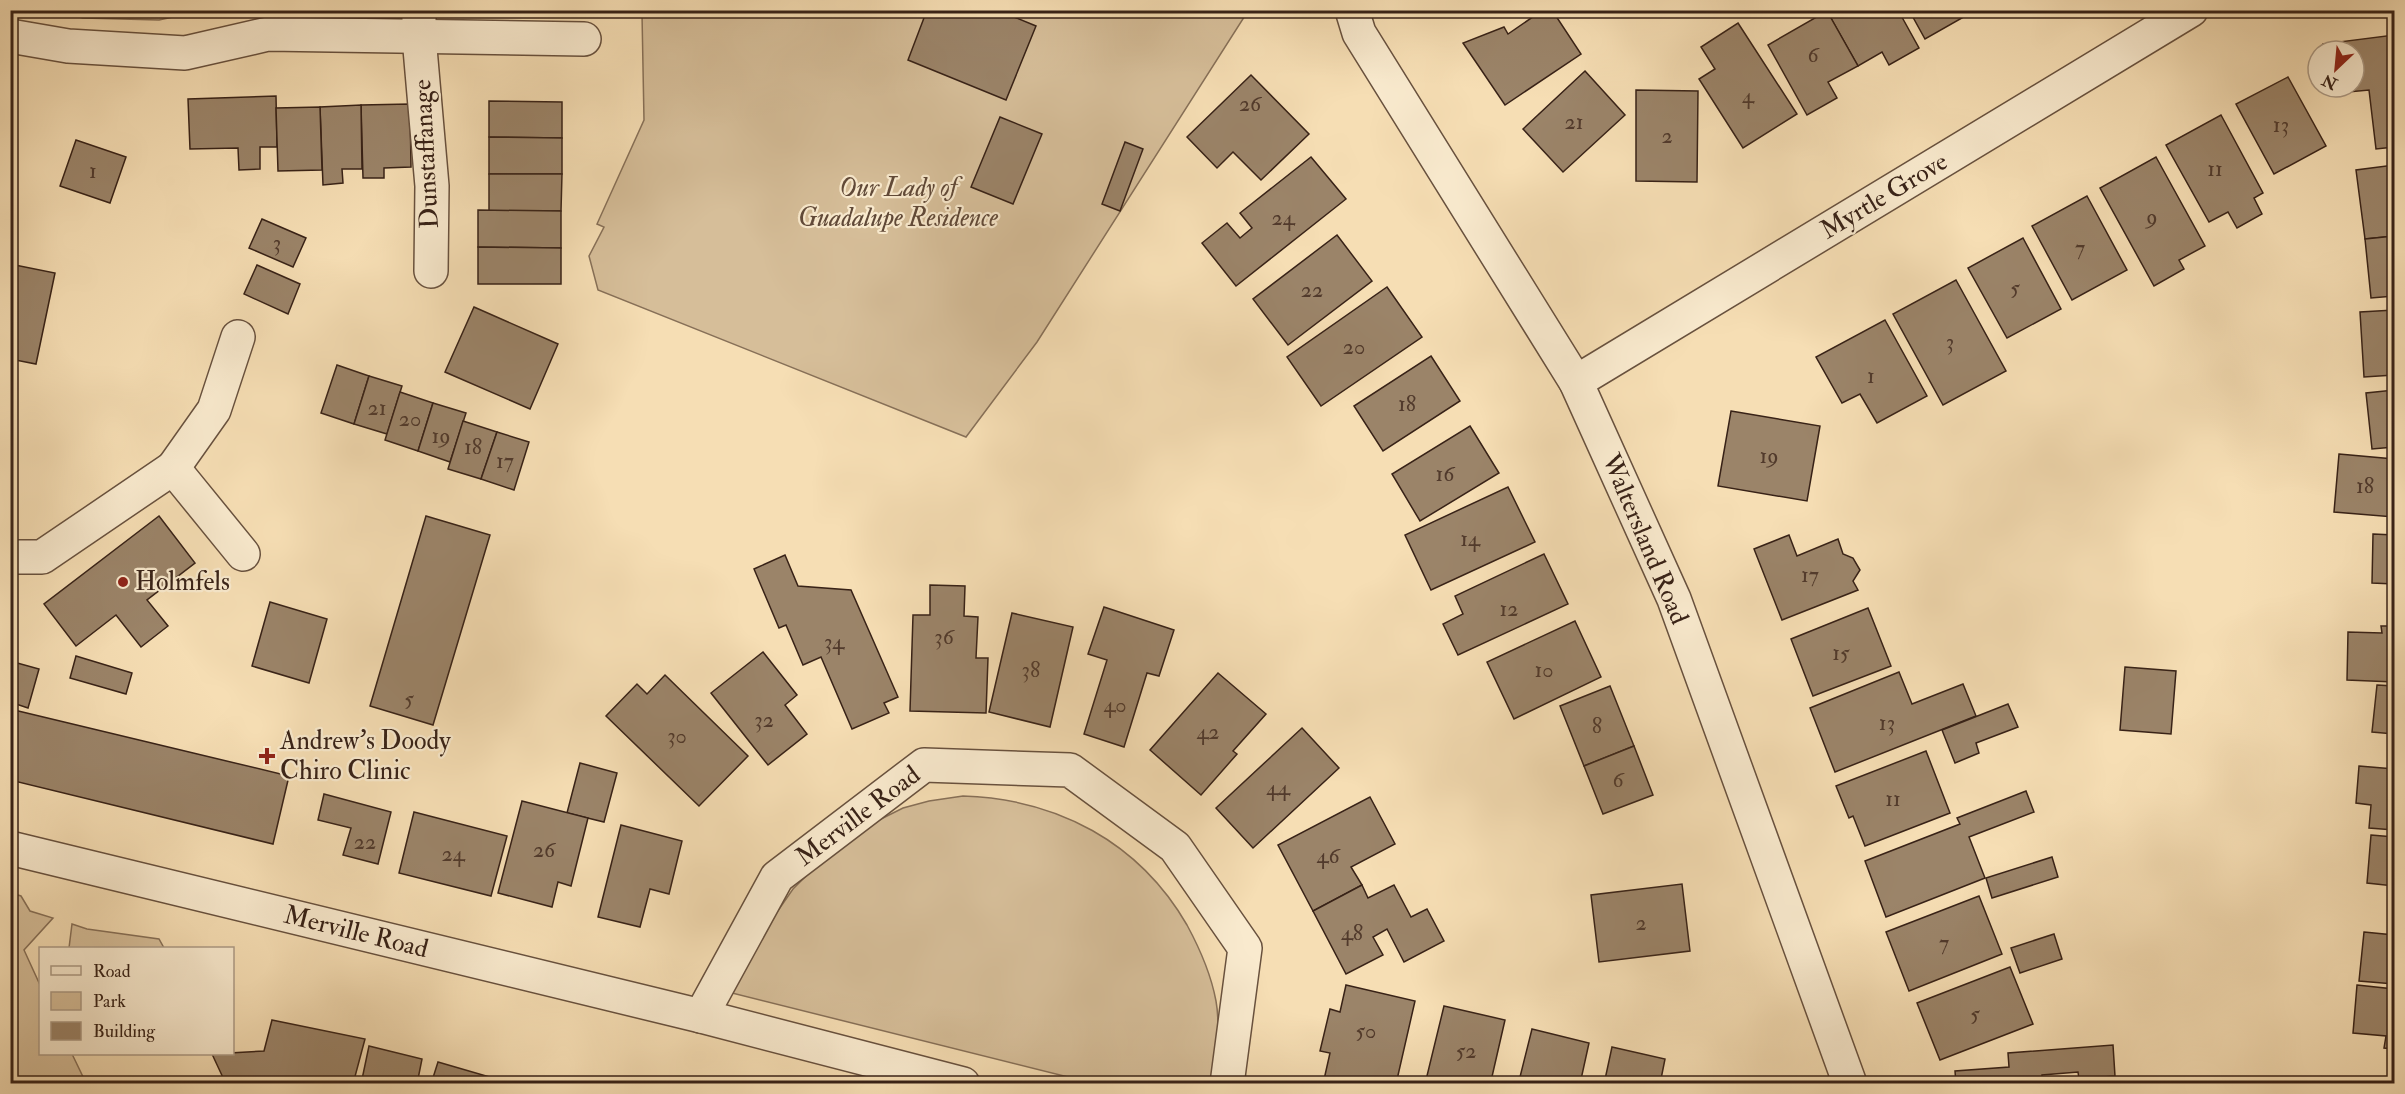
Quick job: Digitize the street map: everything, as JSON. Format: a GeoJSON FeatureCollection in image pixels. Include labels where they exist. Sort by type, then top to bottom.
{"type":"FeatureCollection","features":[{"type":"Feature","properties":{"kind":"street","name":"Myrtle Grove"},"geometry":{"type":"LineString","coordinates":[[1576,382],[2191,10]]}},
{"type":"Feature","properties":{"kind":"street","name":"Waltersland Road"},"geometry":{"type":"LineString","coordinates":[[1355,22],[1576,382],[1674,599],[1850,1083]]}},
{"type":"Feature","properties":{"kind":"street"},"geometry":{"type":"LineString","coordinates":[[10,36],[68,46],[184,53],[268,34],[419,24],[584,39]]}},
{"type":"Feature","properties":{"kind":"street","name":"Dunstaffanage"},"geometry":{"type":"LineString","coordinates":[[419,24],[432,186],[430,271]]}},
{"type":"Feature","properties":{"kind":"street"},"geometry":{"type":"LineString","coordinates":[[10,557],[42,556],[173,468],[214,410],[238,337]]}},
{"type":"Feature","properties":{"kind":"street"},"geometry":{"type":"LineString","coordinates":[[173,468],[243,554]]}},
{"type":"Feature","properties":{"kind":"street","name":"Merville Road"},"geometry":{"type":"LineString","coordinates":[[701,1016],[777,877],[924,765],[1070,770],[1175,847],[1245,948],[1227,1083]]}},
{"type":"Feature","properties":{"kind":"street","name":"Merville Road"},"geometry":{"type":"LineString","coordinates":[[10,848],[701,1016],[963,1083]]}},
{"type":"Feature","properties":{"kind":"green space"},"geometry":{"type":"Polygon","coordinates":[[[55,11],[201,11],[159,20],[83,18],[55,11]]]}},
{"type":"Feature","properties":{"kind":"green space","name":"Our Lady of Guadalupe Residence"},"geometry":{"type":"Polygon","coordinates":[[[648,11],[1248,11],[1037,342],[966,437],[598,290],[589,256],[604,227],[597,224],[644,120],[642,14],[648,11]]]}},
{"type":"Feature","properties":{"kind":"green space"},"geometry":{"type":"Polygon","coordinates":[[[963,796],[998,799],[1063,816],[1092,830],[1120,848],[1145,870],[1187,925],[1208,971],[1214,991],[1218,1032],[1212,1084],[1092,1083],[732,993],[752,948],[793,889],[817,865],[877,821],[903,808],[963,796]]]}},
{"type":"Feature","properties":{"kind":"green space"},"geometry":{"type":"Polygon","coordinates":[[[11,893],[21,896],[30,911],[53,918],[24,950],[39,983],[39,1055],[72,1055],[86,1083],[11,1083],[11,893]]]}},
{"type":"Feature","properties":{"kind":"green space"},"geometry":{"type":"Polygon","coordinates":[[[72,924],[87,929],[159,939],[163,947],[69,947],[72,924]]]}},
{"type":"Feature","properties":{"kind":"building"},"geometry":{"type":"Polygon","coordinates":[[[927,10],[997,10],[1036,26],[1006,100],[908,60],[927,10]]]}},
{"type":"Feature","properties":{"kind":"building"},"geometry":{"type":"Polygon","coordinates":[[[1543,10],[1552,10],[1581,54],[1505,105],[1463,43],[1504,27],[1508,34],[1543,10]]]}},
{"type":"Feature","properties":{"kind":"building"},"geometry":{"type":"Polygon","coordinates":[[[1898,10],[1919,48],[1889,65],[1882,52],[1858,66],[1827,11],[1898,10]]]}},
{"type":"Feature","properties":{"kind":"building"},"geometry":{"type":"Polygon","coordinates":[[[1909,10],[1976,10],[1925,39],[1909,10]]]}},
{"type":"Feature","properties":{"kind":"building"},"geometry":{"type":"Polygon","coordinates":[[[1827,11],[1858,66],[1828,82],[1837,98],[1807,115],[1768,45],[1827,11]]]}},
{"type":"Feature","properties":{"kind":"building"},"geometry":{"type":"Polygon","coordinates":[[[1738,23],[1797,114],[1743,148],[1699,79],[1715,69],[1701,47],[1738,23]]]}},
{"type":"Feature","properties":{"kind":"building"},"geometry":{"type":"Polygon","coordinates":[[[2394,35],[2394,147],[2376,149],[2369,90],[2366,90],[2366,39],[2362,39],[2394,35]]]}},
{"type":"Feature","properties":{"kind":"building"},"geometry":{"type":"Polygon","coordinates":[[[1585,71],[1625,115],[1563,172],[1523,129],[1585,71]]]}},
{"type":"Feature","properties":{"kind":"building"},"geometry":{"type":"Polygon","coordinates":[[[1251,75],[1309,134],[1261,180],[1233,152],[1217,168],[1187,137],[1251,75]]]}},
{"type":"Feature","properties":{"kind":"building"},"geometry":{"type":"Polygon","coordinates":[[[2288,77],[2326,146],[2274,174],[2236,104],[2288,77]]]}},
{"type":"Feature","properties":{"kind":"building"},"geometry":{"type":"Polygon","coordinates":[[[1636,90],[1698,91],[1697,182],[1636,181],[1636,90]]]}},
{"type":"Feature","properties":{"kind":"building"},"geometry":{"type":"Polygon","coordinates":[[[276,96],[277,147],[260,147],[260,169],[239,170],[238,148],[190,149],[188,99],[276,96]]]}},
{"type":"Feature","properties":{"kind":"building"},"geometry":{"type":"Polygon","coordinates":[[[489,101],[562,102],[562,138],[489,137],[489,101]]]}},
{"type":"Feature","properties":{"kind":"building"},"geometry":{"type":"Polygon","coordinates":[[[410,104],[411,167],[384,168],[384,178],[363,178],[361,105],[410,104]]]}},
{"type":"Feature","properties":{"kind":"building"},"geometry":{"type":"Polygon","coordinates":[[[361,105],[362,169],[342,169],[343,183],[323,185],[320,107],[361,105]]]}},
{"type":"Feature","properties":{"kind":"building"},"geometry":{"type":"Polygon","coordinates":[[[320,107],[322,170],[278,171],[276,108],[320,107]]]}},
{"type":"Feature","properties":{"kind":"building"},"geometry":{"type":"Polygon","coordinates":[[[2221,115],[2263,193],[2254,198],[2262,214],[2237,228],[2228,212],[2209,222],[2166,145],[2221,115]]]}},
{"type":"Feature","properties":{"kind":"building"},"geometry":{"type":"Polygon","coordinates":[[[1000,117],[1042,134],[1013,204],[971,187],[1000,117]]]}},
{"type":"Feature","properties":{"kind":"building"},"geometry":{"type":"Polygon","coordinates":[[[489,137],[562,138],[562,174],[489,174],[489,137]]]}},
{"type":"Feature","properties":{"kind":"building"},"geometry":{"type":"Polygon","coordinates":[[[76,140],[126,157],[110,203],[60,186],[76,140]]]}},
{"type":"Feature","properties":{"kind":"building"},"geometry":{"type":"Polygon","coordinates":[[[1125,142],[1143,149],[1120,211],[1102,204],[1125,142]]]}},
{"type":"Feature","properties":{"kind":"building"},"geometry":{"type":"Polygon","coordinates":[[[1311,157],[1346,199],[1236,286],[1202,243],[1227,223],[1240,238],[1252,228],[1240,213],[1311,157]]]}},
{"type":"Feature","properties":{"kind":"building"},"geometry":{"type":"Polygon","coordinates":[[[2156,157],[2205,246],[2179,260],[2184,269],[2154,286],[2100,188],[2156,157]]]}},
{"type":"Feature","properties":{"kind":"building"},"geometry":{"type":"Polygon","coordinates":[[[2394,165],[2394,236],[2365,239],[2356,170],[2394,165]]]}},
{"type":"Feature","properties":{"kind":"building"},"geometry":{"type":"Polygon","coordinates":[[[489,174],[562,174],[561,211],[489,211],[489,174]]]}},
{"type":"Feature","properties":{"kind":"building"},"geometry":{"type":"Polygon","coordinates":[[[2087,196],[2127,270],[2072,300],[2032,226],[2087,196]]]}},
{"type":"Feature","properties":{"kind":"building"},"geometry":{"type":"Polygon","coordinates":[[[478,210],[561,211],[561,248],[478,247],[478,210]]]}},
{"type":"Feature","properties":{"kind":"building"},"geometry":{"type":"Polygon","coordinates":[[[262,219],[306,238],[293,267],[249,248],[262,219]]]}},
{"type":"Feature","properties":{"kind":"building"},"geometry":{"type":"Polygon","coordinates":[[[1337,235],[1372,281],[1288,345],[1253,299],[1337,235]]]}},
{"type":"Feature","properties":{"kind":"building"},"geometry":{"type":"Polygon","coordinates":[[[2394,236],[2394,296],[2371,298],[2365,239],[2394,236]]]}},
{"type":"Feature","properties":{"kind":"building"},"geometry":{"type":"Polygon","coordinates":[[[2023,238],[2061,309],[2007,338],[1968,268],[2023,238]]]}},
{"type":"Feature","properties":{"kind":"building"},"geometry":{"type":"Polygon","coordinates":[[[478,247],[561,248],[561,284],[478,284],[478,247]]]}},
{"type":"Feature","properties":{"kind":"building"},"geometry":{"type":"Polygon","coordinates":[[[10,264],[55,273],[36,364],[10,359],[10,264]]]}},
{"type":"Feature","properties":{"kind":"building"},"geometry":{"type":"Polygon","coordinates":[[[257,265],[300,284],[288,314],[244,294],[257,265]]]}},
{"type":"Feature","properties":{"kind":"building"},"geometry":{"type":"Polygon","coordinates":[[[1956,280],[2006,371],[1943,405],[1893,314],[1956,280]]]}},
{"type":"Feature","properties":{"kind":"building"},"geometry":{"type":"Polygon","coordinates":[[[1387,287],[1422,337],[1321,406],[1287,357],[1387,287]]]}},
{"type":"Feature","properties":{"kind":"building"},"geometry":{"type":"Polygon","coordinates":[[[474,307],[558,344],[530,409],[445,372],[474,307]]]}},
{"type":"Feature","properties":{"kind":"building"},"geometry":{"type":"Polygon","coordinates":[[[2394,310],[2394,375],[2364,377],[2360,312],[2394,310]]]}},
{"type":"Feature","properties":{"kind":"building"},"geometry":{"type":"Polygon","coordinates":[[[1885,320],[1927,396],[1877,423],[1860,394],[1842,403],[1816,357],[1885,320]]]}},
{"type":"Feature","properties":{"kind":"building"},"geometry":{"type":"Polygon","coordinates":[[[1431,356],[1460,401],[1383,451],[1354,406],[1431,356]]]}},
{"type":"Feature","properties":{"kind":"building"},"geometry":{"type":"Polygon","coordinates":[[[337,365],[369,376],[354,424],[321,413],[337,365]]]}},
{"type":"Feature","properties":{"kind":"building"},"geometry":{"type":"Polygon","coordinates":[[[369,376],[402,386],[387,434],[354,424],[369,376]]]}},
{"type":"Feature","properties":{"kind":"building"},"geometry":{"type":"Polygon","coordinates":[[[2394,390],[2394,447],[2372,449],[2366,393],[2394,390]]]}},
{"type":"Feature","properties":{"kind":"building"},"geometry":{"type":"Polygon","coordinates":[[[400,392],[433,403],[418,451],[385,440],[400,392]]]}},
{"type":"Feature","properties":{"kind":"building"},"geometry":{"type":"Polygon","coordinates":[[[433,403],[466,413],[450,462],[418,451],[433,403]]]}},
{"type":"Feature","properties":{"kind":"building"},"geometry":{"type":"Polygon","coordinates":[[[1731,411],[1820,426],[1807,501],[1718,486],[1731,411]]]}},
{"type":"Feature","properties":{"kind":"building"},"geometry":{"type":"Polygon","coordinates":[[[463,421],[497,432],[481,479],[448,469],[463,421]]]}},
{"type":"Feature","properties":{"kind":"building"},"geometry":{"type":"Polygon","coordinates":[[[1470,426],[1499,473],[1420,521],[1392,474],[1470,426]]]}},
{"type":"Feature","properties":{"kind":"building"},"geometry":{"type":"Polygon","coordinates":[[[497,432],[529,442],[514,490],[481,479],[497,432]]]}},
{"type":"Feature","properties":{"kind":"building"},"geometry":{"type":"Polygon","coordinates":[[[2339,454],[2394,459],[2394,517],[2334,512],[2339,454]]]}},
{"type":"Feature","properties":{"kind":"building"},"geometry":{"type":"Polygon","coordinates":[[[1508,487],[1535,542],[1431,590],[1405,535],[1508,487]]]}},
{"type":"Feature","properties":{"kind":"building","name":"Holmfels"},"geometry":{"type":"Polygon","coordinates":[[[159,516],[195,563],[147,600],[168,626],[141,647],[116,615],[76,646],[44,604],[159,516]]]}},
{"type":"Feature","properties":{"kind":"building"},"geometry":{"type":"Polygon","coordinates":[[[426,516],[490,535],[433,725],[370,706],[426,516]]]}},
{"type":"Feature","properties":{"kind":"building"},"geometry":{"type":"Polygon","coordinates":[[[2373,534],[2394,535],[2394,584],[2372,583],[2373,534]]]}},
{"type":"Feature","properties":{"kind":"building"},"geometry":{"type":"Polygon","coordinates":[[[1789,535],[1797,556],[1838,539],[1843,554],[1853,558],[1860,570],[1853,581],[1858,590],[1782,620],[1754,549],[1789,535]]]}},
{"type":"Feature","properties":{"kind":"building"},"geometry":{"type":"Polygon","coordinates":[[[1544,554],[1568,604],[1458,655],[1443,624],[1463,614],[1455,596],[1544,554]]]}},
{"type":"Feature","properties":{"kind":"building"},"geometry":{"type":"Polygon","coordinates":[[[785,555],[798,586],[851,590],[898,697],[884,703],[889,713],[852,729],[821,657],[803,665],[786,625],[779,628],[754,569],[785,555]]]}},
{"type":"Feature","properties":{"kind":"building"},"geometry":{"type":"Polygon","coordinates":[[[930,585],[965,586],[964,616],[978,617],[976,658],[988,658],[986,713],[910,711],[913,615],[930,615],[930,585]]]}},
{"type":"Feature","properties":{"kind":"building"},"geometry":{"type":"Polygon","coordinates":[[[270,602],[327,619],[309,683],[252,666],[270,602]]]}},
{"type":"Feature","properties":{"kind":"building"},"geometry":{"type":"Polygon","coordinates":[[[1104,607],[1174,630],[1159,676],[1147,673],[1124,747],[1084,734],[1107,660],[1088,654],[1104,607]]]}},
{"type":"Feature","properties":{"kind":"building"},"geometry":{"type":"Polygon","coordinates":[[[1868,608],[1891,666],[1813,696],[1791,639],[1868,608]]]}},
{"type":"Feature","properties":{"kind":"building"},"geometry":{"type":"Polygon","coordinates":[[[1012,613],[1073,627],[1050,727],[989,712],[1012,613]]]}},
{"type":"Feature","properties":{"kind":"building"},"geometry":{"type":"Polygon","coordinates":[[[1575,621],[1601,677],[1514,719],[1487,662],[1575,621]]]}},
{"type":"Feature","properties":{"kind":"building"},"geometry":{"type":"Polygon","coordinates":[[[2381,626],[2394,626],[2394,682],[2347,680],[2348,632],[2382,633],[2381,626]]]}},
{"type":"Feature","properties":{"kind":"building"},"geometry":{"type":"Polygon","coordinates":[[[763,652],[797,695],[785,705],[807,734],[768,765],[711,693],[763,652]]]}},
{"type":"Feature","properties":{"kind":"building"},"geometry":{"type":"Polygon","coordinates":[[[76,656],[132,673],[126,694],[70,678],[76,656]]]}},
{"type":"Feature","properties":{"kind":"building"},"geometry":{"type":"Polygon","coordinates":[[[10,661],[39,669],[28,708],[10,702],[10,661]]]}},
{"type":"Feature","properties":{"kind":"building"},"geometry":{"type":"Polygon","coordinates":[[[2125,667],[2176,671],[2171,734],[2120,730],[2125,667]]]}},
{"type":"Feature","properties":{"kind":"building"},"geometry":{"type":"Polygon","coordinates":[[[1899,672],[1912,704],[1963,684],[1976,716],[1835,772],[1810,708],[1899,672]]]}},
{"type":"Feature","properties":{"kind":"building"},"geometry":{"type":"Polygon","coordinates":[[[1218,673],[1266,714],[1233,751],[1237,754],[1201,795],[1150,750],[1218,673]]]}},
{"type":"Feature","properties":{"kind":"building"},"geometry":{"type":"Polygon","coordinates":[[[665,675],[748,756],[699,806],[606,716],[637,684],[647,694],[665,675]]]}},
{"type":"Feature","properties":{"kind":"building"},"geometry":{"type":"Polygon","coordinates":[[[2377,685],[2394,686],[2394,734],[2372,732],[2377,685]]]}},
{"type":"Feature","properties":{"kind":"building"},"geometry":{"type":"Polygon","coordinates":[[[1610,686],[1634,746],[1584,766],[1560,706],[1610,686]]]}},
{"type":"Feature","properties":{"kind":"building"},"geometry":{"type":"Polygon","coordinates":[[[2008,704],[2018,727],[1976,743],[1979,753],[1955,763],[1942,730],[2008,704]]]}},
{"type":"Feature","properties":{"kind":"building"},"geometry":{"type":"Polygon","coordinates":[[[10,709],[289,776],[273,844],[10,780],[10,709]]]}},
{"type":"Feature","properties":{"kind":"building"},"geometry":{"type":"Polygon","coordinates":[[[1302,728],[1339,768],[1253,848],[1216,808],[1302,728]]]}},
{"type":"Feature","properties":{"kind":"building"},"geometry":{"type":"Polygon","coordinates":[[[1634,746],[1653,795],[1603,814],[1584,766],[1634,746]]]}},
{"type":"Feature","properties":{"kind":"building"},"geometry":{"type":"Polygon","coordinates":[[[1926,751],[1950,813],[1865,846],[1853,816],[1849,818],[1836,786],[1926,751]]]}},
{"type":"Feature","properties":{"kind":"building"},"geometry":{"type":"Polygon","coordinates":[[[580,763],[617,773],[604,822],[567,813],[580,763]]]}},
{"type":"Feature","properties":{"kind":"building"},"geometry":{"type":"Polygon","coordinates":[[[2359,766],[2394,769],[2394,830],[2369,828],[2371,805],[2356,803],[2359,766]]]}},
{"type":"Feature","properties":{"kind":"building"},"geometry":{"type":"Polygon","coordinates":[[[2026,791],[2034,812],[1969,837],[1985,878],[1886,917],[1865,861],[1960,824],[1957,818],[2026,791]]]}},
{"type":"Feature","properties":{"kind":"building"},"geometry":{"type":"Polygon","coordinates":[[[324,794],[391,812],[378,864],[343,855],[351,828],[318,820],[324,794]]]}},
{"type":"Feature","properties":{"kind":"building"},"geometry":{"type":"Polygon","coordinates":[[[1370,797],[1395,844],[1351,867],[1362,885],[1313,911],[1278,845],[1370,797]]]}},
{"type":"Feature","properties":{"kind":"building"},"geometry":{"type":"Polygon","coordinates":[[[522,801],[588,818],[571,886],[558,882],[552,907],[498,893],[522,801]]]}},
{"type":"Feature","properties":{"kind":"building"},"geometry":{"type":"Polygon","coordinates":[[[414,812],[507,836],[491,896],[399,873],[414,812]]]}},
{"type":"Feature","properties":{"kind":"building"},"geometry":{"type":"Polygon","coordinates":[[[621,825],[682,841],[669,894],[650,889],[640,927],[598,917],[621,825]]]}},
{"type":"Feature","properties":{"kind":"building"},"geometry":{"type":"Polygon","coordinates":[[[2371,835],[2394,837],[2394,886],[2367,883],[2371,835]]]}},
{"type":"Feature","properties":{"kind":"building"},"geometry":{"type":"Polygon","coordinates":[[[2052,857],[2058,877],[1992,898],[1986,878],[2052,857]]]}},
{"type":"Feature","properties":{"kind":"building"},"geometry":{"type":"Polygon","coordinates":[[[1682,884],[1690,951],[1599,962],[1591,895],[1682,884]]]}},
{"type":"Feature","properties":{"kind":"building"},"geometry":{"type":"Polygon","coordinates":[[[1362,885],[1368,898],[1394,885],[1411,917],[1427,909],[1444,941],[1404,962],[1387,929],[1373,937],[1383,955],[1346,974],[1313,911],[1362,885]]]}},
{"type":"Feature","properties":{"kind":"building"},"geometry":{"type":"Polygon","coordinates":[[[1979,896],[2002,954],[1909,991],[1886,932],[1979,896]]]}},
{"type":"Feature","properties":{"kind":"building"},"geometry":{"type":"Polygon","coordinates":[[[2364,932],[2394,935],[2394,984],[2359,981],[2364,932]]]}},
{"type":"Feature","properties":{"kind":"building"},"geometry":{"type":"Polygon","coordinates":[[[2054,934],[2062,959],[2020,973],[2011,948],[2054,934]]]}},
{"type":"Feature","properties":{"kind":"building"},"geometry":{"type":"Polygon","coordinates":[[[2010,967],[2033,1024],[1940,1060],[1917,1003],[2010,967]]]}},
{"type":"Feature","properties":{"kind":"building"},"geometry":{"type":"Polygon","coordinates":[[[1346,985],[1415,1001],[1396,1084],[1323,1084],[1330,1053],[1320,1051],[1330,1009],[1340,1012],[1346,985]]]}},
{"type":"Feature","properties":{"kind":"building"},"geometry":{"type":"Polygon","coordinates":[[[2357,985],[2394,989],[2394,1049],[2384,1048],[2386,1036],[2353,1033],[2357,985]]]}},
{"type":"Feature","properties":{"kind":"building"},"geometry":{"type":"Polygon","coordinates":[[[1444,1006],[1505,1020],[1491,1081],[1502,1084],[1425,1084],[1444,1006]]]}},
{"type":"Feature","properties":{"kind":"building"},"geometry":{"type":"Polygon","coordinates":[[[272,1020],[365,1039],[353,1084],[226,1084],[212,1055],[264,1051],[272,1020]]]}},
{"type":"Feature","properties":{"kind":"building"},"geometry":{"type":"Polygon","coordinates":[[[1532,1029],[1589,1043],[1580,1084],[1507,1084],[1508,1078],[1519,1081],[1532,1029]]]}},
{"type":"Feature","properties":{"kind":"building"},"geometry":{"type":"Polygon","coordinates":[[[2113,1045],[2115,1076],[2079,1079],[2078,1072],[2042,1075],[2042,1084],[1956,1084],[1955,1071],[2009,1067],[2008,1053],[2113,1045]]]}},
{"type":"Feature","properties":{"kind":"building"},"geometry":{"type":"Polygon","coordinates":[[[369,1046],[422,1059],[417,1084],[361,1084],[369,1046]]]}},
{"type":"Feature","properties":{"kind":"building"},"geometry":{"type":"Polygon","coordinates":[[[1612,1047],[1665,1059],[1660,1084],[1604,1084],[1612,1047]]]}},
{"type":"Feature","properties":{"kind":"building"},"geometry":{"type":"Polygon","coordinates":[[[438,1062],[500,1080],[499,1084],[431,1084],[438,1062]]]}},
{"type":"Feature","properties":{"kind":"building"},"geometry":{"type":"Polygon","coordinates":[[[505,1077],[535,1084],[503,1084],[505,1077]]]}},
{"type":"Feature","properties":{"kind":"place","name":"Holmfels"},"geometry":{"type":"Point","coordinates":[123,582]}},
{"type":"Feature","properties":{"kind":"place","name":"Andrew's Doody Chiro Clinic"},"geometry":{"type":"Point","coordinates":[267,756]}}]}
